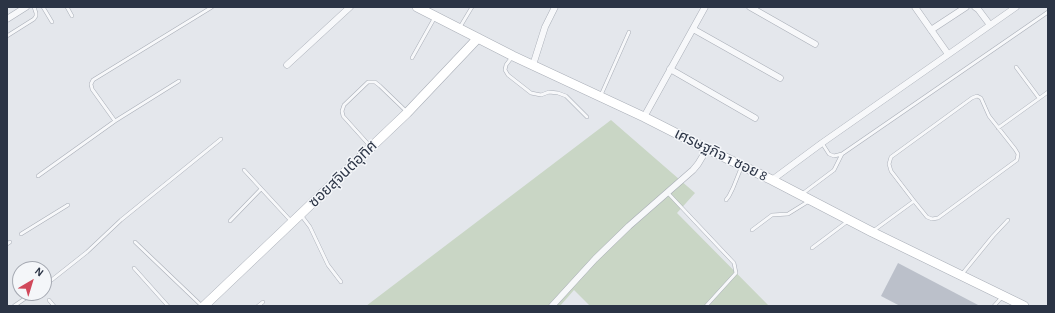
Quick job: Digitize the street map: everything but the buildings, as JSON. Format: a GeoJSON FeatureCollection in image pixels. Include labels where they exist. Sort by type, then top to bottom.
{"type":"FeatureCollection","features":[{"type":"Feature","properties":{"kind":"street"},"geometry":{"type":"LineString","coordinates":[[7,19],[26,7]]}},
{"type":"Feature","properties":{"kind":"street"},"geometry":{"type":"LineString","coordinates":[[287,65],[350,7]]}},
{"type":"Feature","properties":{"kind":"street","name":"เศรษฐกิจ 1 ซอย 8"},"geometry":{"type":"LineString","coordinates":[[417,7],[513,56],[644,117],[708,150],[772,180],[872,232],[1024,306]]}},
{"type":"Feature","properties":{"kind":"street"},"geometry":{"type":"LineString","coordinates":[[533,65],[545,27],[555,7]]}},
{"type":"Feature","properties":{"kind":"street"},"geometry":{"type":"LineString","coordinates":[[644,117],[705,7]]}},
{"type":"Feature","properties":{"kind":"street"},"geometry":{"type":"LineString","coordinates":[[750,7],[815,44]]}},
{"type":"Feature","properties":{"kind":"street"},"geometry":{"type":"LineString","coordinates":[[915,7],[948,54]]}},
{"type":"Feature","properties":{"kind":"street"},"geometry":{"type":"LineString","coordinates":[[931,30],[966,7]]}},
{"type":"Feature","properties":{"kind":"street"},"geometry":{"type":"LineString","coordinates":[[975,7],[990,25]]}},
{"type":"Feature","properties":{"kind":"street"},"geometry":{"type":"LineString","coordinates":[[772,180],[822,143],[1016,7]]}},
{"type":"Feature","properties":{"kind":"street"},"geometry":{"type":"LineString","coordinates":[[693,29],[780,78]]}},
{"type":"Feature","properties":{"kind":"street","name":"ซอยสุจินต์อุทิศ"},"geometry":{"type":"LineString","coordinates":[[203,306],[408,113],[478,38]]}},
{"type":"Feature","properties":{"kind":"street"},"geometry":{"type":"LineString","coordinates":[[670,69],[755,118]]}},
{"type":"Feature","properties":{"kind":"street"},"geometry":{"type":"LineString","coordinates":[[552,306],[595,259],[629,226],[666,192],[693,170],[708,150]]}},
{"type":"Feature","properties":{"kind":"lane"},"geometry":{"type":"LineString","coordinates":[[7,36],[34,19],[36,13],[34,7]]}},
{"type":"Feature","properties":{"kind":"lane"},"geometry":{"type":"LineString","coordinates":[[43,7],[52,22]]}},
{"type":"Feature","properties":{"kind":"lane"},"geometry":{"type":"LineString","coordinates":[[66,7],[72,16]]}},
{"type":"Feature","properties":{"kind":"lane"},"geometry":{"type":"LineString","coordinates":[[115,121],[92,89],[91,84],[93,80],[212,7]]}},
{"type":"Feature","properties":{"kind":"lane"},"geometry":{"type":"LineString","coordinates":[[459,29],[472,7]]}},
{"type":"Feature","properties":{"kind":"lane"},"geometry":{"type":"LineString","coordinates":[[822,143],[830,154],[834,156],[842,154],[1048,12]]}},
{"type":"Feature","properties":{"kind":"lane"},"geometry":{"type":"LineString","coordinates":[[412,58],[435,16]]}},
{"type":"Feature","properties":{"kind":"lane"},"geometry":{"type":"LineString","coordinates":[[600,97],[628,32]]}},
{"type":"Feature","properties":{"kind":"lane"},"geometry":{"type":"LineString","coordinates":[[513,56],[506,65],[505,70],[508,75],[531,93],[541,95],[549,92],[566,96],[586,117]]}},
{"type":"Feature","properties":{"kind":"lane"},"geometry":{"type":"LineString","coordinates":[[1016,67],[1039,98]]}},
{"type":"Feature","properties":{"kind":"lane"},"geometry":{"type":"LineString","coordinates":[[38,176],[115,121],[179,82]]}},
{"type":"Feature","properties":{"kind":"lane"},"geometry":{"type":"LineString","coordinates":[[371,148],[343,116],[342,111],[344,105],[368,82],[375,82],[408,113]]}},
{"type":"Feature","properties":{"kind":"lane"},"geometry":{"type":"LineString","coordinates":[[998,128],[1048,92]]}},
{"type":"Feature","properties":{"kind":"lane"},"geometry":{"type":"LineString","coordinates":[[977,96],[981,98],[989,116],[998,128],[1015,148],[1018,154],[1017,160],[1011,166],[938,218],[932,219],[928,217],[891,171],[889,164],[891,157],[972,98],[977,96]]}},
{"type":"Feature","properties":{"kind":"lane"},"geometry":{"type":"LineString","coordinates":[[52,280],[87,252],[121,220],[221,139]]}},
{"type":"Feature","properties":{"kind":"lane"},"geometry":{"type":"LineString","coordinates":[[800,195],[834,170],[842,154]]}},
{"type":"Feature","properties":{"kind":"lane"},"geometry":{"type":"LineString","coordinates":[[726,200],[733,188],[742,166]]}},
{"type":"Feature","properties":{"kind":"lane"},"geometry":{"type":"LineString","coordinates":[[244,170],[292,223]]}},
{"type":"Feature","properties":{"kind":"lane"},"geometry":{"type":"LineString","coordinates":[[230,221],[261,189]]}},
{"type":"Feature","properties":{"kind":"lane"},"geometry":{"type":"LineString","coordinates":[[666,192],[734,262],[736,273],[706,306]]}},
{"type":"Feature","properties":{"kind":"lane"},"geometry":{"type":"LineString","coordinates":[[752,230],[772,215],[788,214],[810,200]]}},
{"type":"Feature","properties":{"kind":"lane"},"geometry":{"type":"LineString","coordinates":[[872,232],[914,201]]}},
{"type":"Feature","properties":{"kind":"lane"},"geometry":{"type":"LineString","coordinates":[[21,234],[68,204]]}},
{"type":"Feature","properties":{"kind":"lane"},"geometry":{"type":"LineString","coordinates":[[301,215],[310,227],[328,265],[341,282]]}},
{"type":"Feature","properties":{"kind":"lane"},"geometry":{"type":"LineString","coordinates":[[812,248],[849,220]]}},
{"type":"Feature","properties":{"kind":"lane"},"geometry":{"type":"LineString","coordinates":[[961,275],[1008,220]]}},
{"type":"Feature","properties":{"kind":"lane"},"geometry":{"type":"LineString","coordinates":[[135,242],[203,306]]}},
{"type":"Feature","properties":{"kind":"lane"},"geometry":{"type":"LineString","coordinates":[[134,268],[168,306]]}},
{"type":"Feature","properties":{"kind":"lane"},"geometry":{"type":"LineString","coordinates":[[994,306],[1004,296]]}},
{"type":"Feature","properties":{"kind":"lane"},"geometry":{"type":"LineString","coordinates":[[258,306],[263,302]]}},
{"type":"Feature","properties":{"kind":"green space"},"geometry":{"type":"Polygon","coordinates":[[[611,120],[695,193],[677,213],[769,306],[590,306],[574,290],[560,306],[366,306],[611,120]]]}}]}
